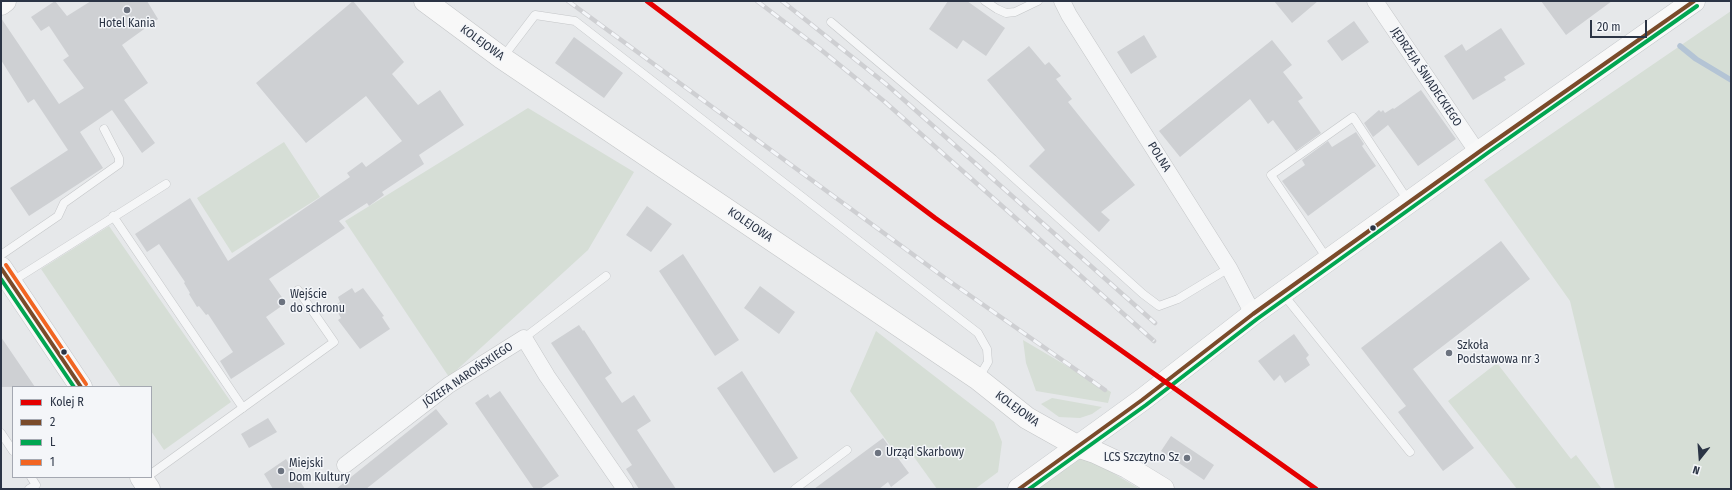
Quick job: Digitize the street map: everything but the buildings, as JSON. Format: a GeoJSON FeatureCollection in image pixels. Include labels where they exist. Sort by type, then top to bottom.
{"type":"FeatureCollection","features":[{"type":"Feature","properties":{"kind":"main road"},"geometry":{"type":"LineString","coordinates":[[1,4],[5,1]]}},
{"type":"Feature","properties":{"kind":"main road","name":"KOLEJOWA"},"geometry":{"type":"LineString","coordinates":[[425,1],[502,58],[978,380],[1027,418],[1078,446],[1127,467],[1162,489]]}},
{"type":"Feature","properties":{"kind":"main road"},"geometry":{"type":"LineString","coordinates":[[1019,489],[1142,400],[1253,314],[1694,1]]}},
{"type":"Feature","properties":{"kind":"main road"},"geometry":{"type":"LineString","coordinates":[[6,275],[80,386]]}},
{"type":"Feature","properties":{"kind":"street","name":"POLNA"},"geometry":{"type":"LineString","coordinates":[[1062,1],[1069,15],[1229,268],[1253,314]]}},
{"type":"Feature","properties":{"kind":"street","name":"JĘDRZEJA ŚNIADECKIEGO"},"geometry":{"type":"LineString","coordinates":[[1374,1],[1478,153]]}},
{"type":"Feature","properties":{"kind":"street","name":"JÓZEFA NAROŃSKIEGO"},"geometry":{"type":"LineString","coordinates":[[345,465],[449,385],[524,338],[547,376],[625,489]]}},
{"type":"Feature","properties":{"kind":"lane"},"geometry":{"type":"LineString","coordinates":[[986,1],[997,9],[1006,13],[1015,12],[1038,1]]}},
{"type":"Feature","properties":{"kind":"lane"},"geometry":{"type":"LineString","coordinates":[[502,58],[535,14],[575,21],[978,333],[987,350],[988,362],[978,380]]}},
{"type":"Feature","properties":{"kind":"lane"},"geometry":{"type":"LineString","coordinates":[[831,22],[993,159],[1142,294],[1159,306],[1178,299],[1229,268]]}},
{"type":"Feature","properties":{"kind":"lane"},"geometry":{"type":"LineString","coordinates":[[1329,260],[1271,176],[1353,117],[1410,203]]}},
{"type":"Feature","properties":{"kind":"lane"},"geometry":{"type":"LineString","coordinates":[[1,255],[58,216],[64,203],[119,164],[119,158],[104,129]]}},
{"type":"Feature","properties":{"kind":"lane"},"geometry":{"type":"LineString","coordinates":[[6,275],[113,216],[166,184]]}},
{"type":"Feature","properties":{"kind":"lane"},"geometry":{"type":"LineString","coordinates":[[113,216],[243,408]]}},
{"type":"Feature","properties":{"kind":"lane"},"geometry":{"type":"LineString","coordinates":[[524,338],[606,276]]}},
{"type":"Feature","properties":{"kind":"lane"},"geometry":{"type":"LineString","coordinates":[[152,475],[334,342],[298,290]]}},
{"type":"Feature","properties":{"kind":"lane"},"geometry":{"type":"LineString","coordinates":[[1282,294],[1410,452]]}},
{"type":"Feature","properties":{"kind":"lane"},"geometry":{"type":"LineString","coordinates":[[1,433],[12,450]]}},
{"type":"Feature","properties":{"kind":"lane"},"geometry":{"type":"LineString","coordinates":[[795,489],[847,450]]}},
{"type":"Feature","properties":{"kind":"lane"},"geometry":{"type":"LineString","coordinates":[[29,489],[36,485],[32,478]]}},
{"type":"Feature","properties":{"kind":"shaded area"},"geometry":{"type":"Polygon","coordinates":[[[1731,11],[1731,489],[1615,489],[1570,301],[1484,180],[1731,11]]]}},
{"type":"Feature","properties":{"kind":"shaded area"},"geometry":{"type":"Polygon","coordinates":[[[528,108],[634,172],[588,250],[449,377],[345,221],[528,108]]]}},
{"type":"Feature","properties":{"kind":"shaded area"},"geometry":{"type":"Polygon","coordinates":[[[284,142],[320,197],[232,253],[197,198],[284,142]]]}},
{"type":"Feature","properties":{"kind":"shaded area"},"geometry":{"type":"Polygon","coordinates":[[[109,226],[231,402],[164,450],[152,432],[152,386],[120,386],[41,269],[109,226]]]}},
{"type":"Feature","properties":{"kind":"shaded area"},"geometry":{"type":"Polygon","coordinates":[[[876,331],[994,422],[1002,442],[998,472],[975,489],[937,489],[914,457],[900,459],[850,391],[876,331]]]}},
{"type":"Feature","properties":{"kind":"shaded area"},"geometry":{"type":"Polygon","coordinates":[[[1023,340],[1111,392],[1108,403],[1036,391],[1026,363],[1023,340]]]}},
{"type":"Feature","properties":{"kind":"shaded area"},"geometry":{"type":"Polygon","coordinates":[[[1497,363],[1571,459],[1576,455],[1602,489],[1517,489],[1448,401],[1497,363]]]}},
{"type":"Feature","properties":{"kind":"shaded area"},"geometry":{"type":"Polygon","coordinates":[[[1052,398],[1102,407],[1092,414],[1080,418],[1059,417],[1041,404],[1052,398]]]}},
{"type":"Feature","properties":{"kind":"shaded area"},"geometry":{"type":"Polygon","coordinates":[[[1084,456],[1140,489],[1028,489],[1084,456]]]}},
{"type":"Feature","properties":{"kind":"waterway"},"geometry":{"type":"LineString","coordinates":[[1680,46],[1696,59],[1731,80]]}},
{"type":"Feature","properties":{"kind":"railway"},"geometry":{"type":"LineString","coordinates":[[568,1],[945,278],[1105,390]]}},
{"type":"Feature","properties":{"kind":"railway"},"geometry":{"type":"LineString","coordinates":[[757,1],[820,49],[885,102],[1154,341]]}},
{"type":"Feature","properties":{"kind":"railway"},"geometry":{"type":"LineString","coordinates":[[782,1],[886,84],[1155,323]]}},
{"type":"Feature","properties":{"kind":"rail line","name":"R"},"geometry":{"type":"LineString","coordinates":[[647,1],[935,218],[1316,489]]}},
{"type":"Feature","properties":{"kind":"transit line","name":"2"},"geometry":{"type":"LineString","coordinates":[[1019,489],[1142,400],[1253,314],[1486,147],[1694,1]]}},
{"type":"Feature","properties":{"kind":"transit line","name":"L"},"geometry":{"type":"LineString","coordinates":[[1029,489],[1146,405],[1257,319],[1489,152],[1697,6]]}},
{"type":"Feature","properties":{"kind":"transit line","name":"1"},"geometry":{"type":"LineString","coordinates":[[6,265],[86,384]]}},
{"type":"Feature","properties":{"kind":"transit line","name":"2"},"geometry":{"type":"LineString","coordinates":[[1,268],[80,386]]}},
{"type":"Feature","properties":{"kind":"transit line","name":"L"},"geometry":{"type":"LineString","coordinates":[[1,279],[73,386]]}},
{"type":"Feature","properties":{"kind":"place","name":"Hotel Kania"},"geometry":{"type":"Point","coordinates":[127,10]}},
{"type":"Feature","properties":{"kind":"place","name":"Wejście do schronu"},"geometry":{"type":"Point","coordinates":[282,302]}},
{"type":"Feature","properties":{"kind":"place","name":"Szkoła Podstawowa nr 3"},"geometry":{"type":"Point","coordinates":[1449,353]}},
{"type":"Feature","properties":{"kind":"place","name":"Urząd Skarbowy"},"geometry":{"type":"Point","coordinates":[878,453]}},
{"type":"Feature","properties":{"kind":"place","name":"LCS Szczytno Sz"},"geometry":{"type":"Point","coordinates":[1187,458]}},
{"type":"Feature","properties":{"kind":"place","name":"Miejski Dom Kultury"},"geometry":{"type":"Point","coordinates":[281,471]}}]}
